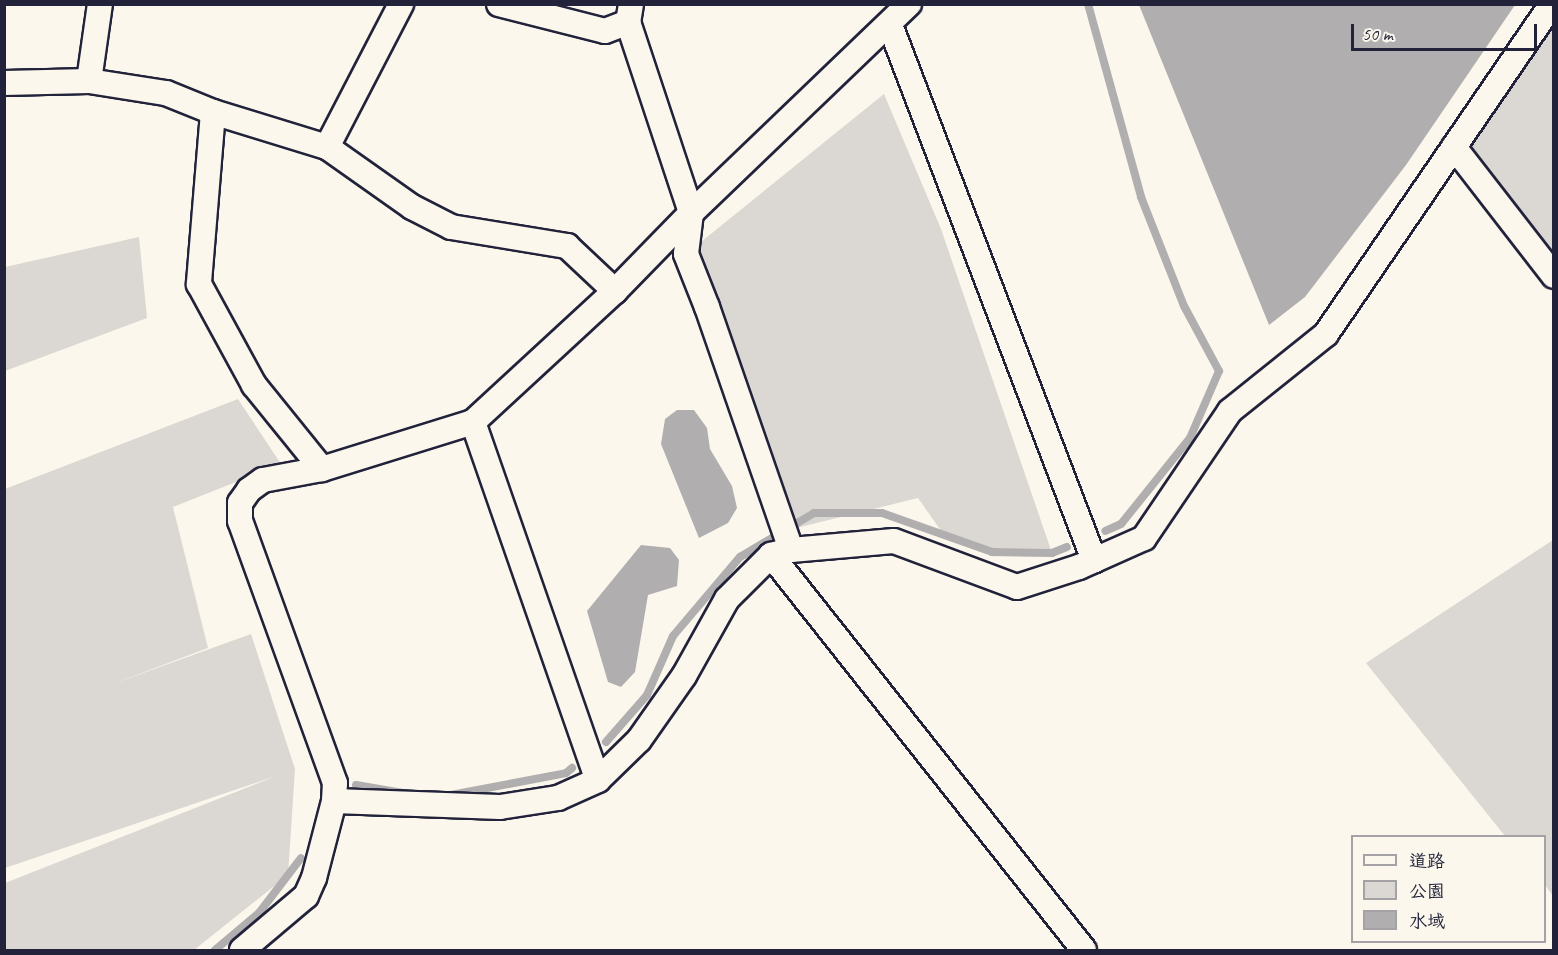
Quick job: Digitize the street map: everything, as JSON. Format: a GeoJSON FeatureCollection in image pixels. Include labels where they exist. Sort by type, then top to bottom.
{"type":"FeatureCollection","features":[{"type":"Feature","properties":{"kind":"street"},"geometry":{"type":"LineString","coordinates":[[89,81],[100,4]]}},
{"type":"Feature","properties":{"kind":"street"},"geometry":{"type":"LineString","coordinates":[[327,147],[401,4]]}},
{"type":"Feature","properties":{"kind":"street"},"geometry":{"type":"LineString","coordinates":[[499,4],[605,31],[629,13],[691,213],[686,254],[781,553],[1084,951]]}},
{"type":"Feature","properties":{"kind":"street"},"geometry":{"type":"LineString","coordinates":[[242,951],[306,896],[314,878],[334,801],[335,783],[240,521],[240,503],[249,490],[263,480],[322,469],[473,422],[615,291],[691,213],[890,25],[909,4]]}},
{"type":"Feature","properties":{"kind":"street"},"geometry":{"type":"LineString","coordinates":[[334,801],[500,807],[558,798],[598,780],[639,740],[684,676],[728,599],[781,553],[894,541],[1017,587],[1094,560],[1144,538],[1230,411],[1287,368],[1326,334],[1552,4]]}},
{"type":"Feature","properties":{"kind":"street"},"geometry":{"type":"LineString","coordinates":[[890,25],[1094,560]]}},
{"type":"Feature","properties":{"kind":"street"},"geometry":{"type":"LineString","coordinates":[[4,83],[89,81],[166,93],[213,112],[327,147],[412,207],[451,227],[567,246],[615,291]]}},
{"type":"Feature","properties":{"kind":"street"},"geometry":{"type":"LineString","coordinates":[[213,112],[199,284],[254,385],[322,469]]}},
{"type":"Feature","properties":{"kind":"street"},"geometry":{"type":"LineString","coordinates":[[1454,147],[1554,276]]}},
{"type":"Feature","properties":{"kind":"street"},"geometry":{"type":"LineString","coordinates":[[473,422],[598,780]]}},
{"type":"Feature","properties":{"kind":"green space"},"geometry":{"type":"Polygon","coordinates":[[[1553,5],[1553,270],[1454,147],[1553,5]]]}},
{"type":"Feature","properties":{"kind":"green space"},"geometry":{"type":"Polygon","coordinates":[[[884,94],[941,229],[1052,553],[992,552],[944,535],[918,498],[784,531],[686,254],[884,94]]]}},
{"type":"Feature","properties":{"kind":"green space"},"geometry":{"type":"Polygon","coordinates":[[[139,237],[147,318],[5,371],[5,267],[139,237]]]}},
{"type":"Feature","properties":{"kind":"green space"},"geometry":{"type":"Polygon","coordinates":[[[238,399],[281,464],[173,507],[208,648],[110,685],[251,634],[295,769],[288,875],[194,950],[5,950],[5,883],[276,776],[5,868],[5,489],[238,399]]]}},
{"type":"Feature","properties":{"kind":"green space"},"geometry":{"type":"Polygon","coordinates":[[[1553,540],[1553,896],[1546,886],[1546,835],[1504,835],[1366,663],[1553,540]]]}},
{"type":"Feature","properties":{"kind":"water"},"geometry":{"type":"Polygon","coordinates":[[[1139,5],[1515,5],[1406,165],[1305,297],[1269,325],[1139,5]]]}},
{"type":"Feature","properties":{"kind":"water"},"geometry":{"type":"Polygon","coordinates":[[[677,410],[694,410],[707,428],[710,449],[732,486],[737,508],[728,523],[699,538],[661,444],[665,419],[677,410]]]}},
{"type":"Feature","properties":{"kind":"water"},"geometry":{"type":"Polygon","coordinates":[[[641,545],[670,548],[679,560],[677,586],[648,595],[635,672],[621,687],[608,682],[587,611],[641,545]]]}},
{"type":"Feature","properties":{"kind":"waterway"},"geometry":{"type":"LineString","coordinates":[[1088,4],[1141,197],[1184,306],[1219,371],[1190,438],[1121,524],[1105,531]]}},
{"type":"Feature","properties":{"kind":"waterway"},"geometry":{"type":"LineString","coordinates":[[606,742],[647,695],[673,636],[740,557],[814,513],[882,513],[992,552],[1052,553],[1067,547]]}},
{"type":"Feature","properties":{"kind":"waterway"},"geometry":{"type":"LineString","coordinates":[[451,795],[566,773],[572,768]]}},
{"type":"Feature","properties":{"kind":"waterway"},"geometry":{"type":"LineString","coordinates":[[356,785],[404,793]]}},
{"type":"Feature","properties":{"kind":"waterway"},"geometry":{"type":"LineString","coordinates":[[215,950],[259,913],[301,858]]}}]}
